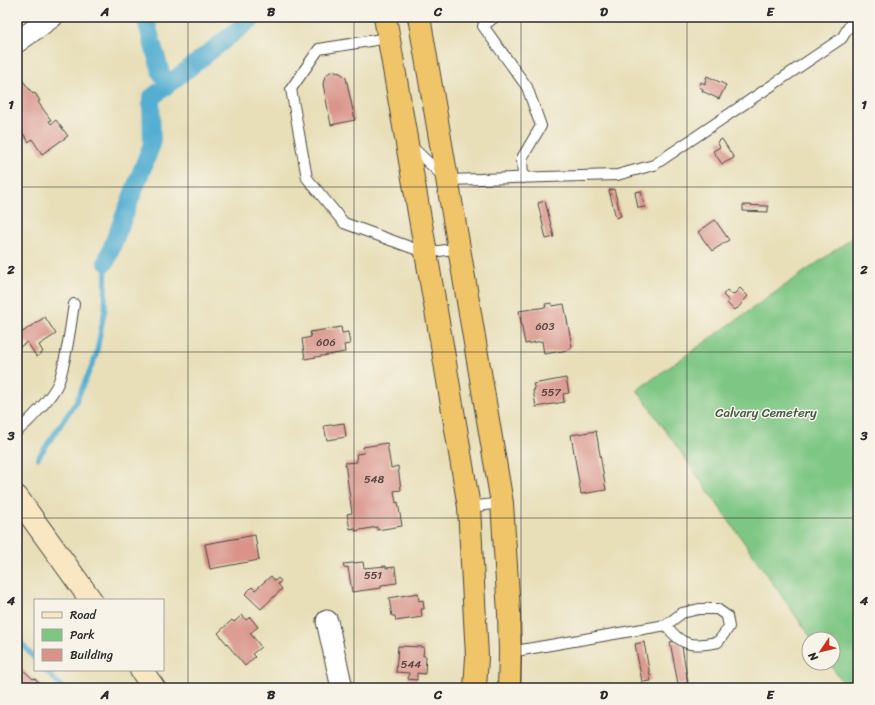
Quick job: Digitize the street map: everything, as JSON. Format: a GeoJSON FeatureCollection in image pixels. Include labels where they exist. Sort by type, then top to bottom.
{"type":"FeatureCollection","features":[{"type":"Feature","properties":{"kind":"highway"},"geometry":{"type":"LineString","coordinates":[[419,17],[502,503],[509,613],[509,688]]}},
{"type":"Feature","properties":{"kind":"highway"},"geometry":{"type":"LineString","coordinates":[[386,27],[469,507],[477,657],[475,688]]}},
{"type":"Feature","properties":{"kind":"main road"},"geometry":{"type":"LineString","coordinates":[[17,497],[90,599]]}},
{"type":"Feature","properties":{"kind":"main road"},"geometry":{"type":"LineString","coordinates":[[142,671],[154,688]]}},
{"type":"Feature","properties":{"kind":"street"},"geometry":{"type":"LineString","coordinates":[[17,42],[52,17]]}},
{"type":"Feature","properties":{"kind":"street"},"geometry":{"type":"LineString","coordinates":[[327,621],[342,688]]}},
{"type":"Feature","properties":{"kind":"lane"},"geometry":{"type":"LineString","coordinates":[[495,17],[483,26],[526,87],[541,126],[522,158],[523,178]]}},
{"type":"Feature","properties":{"kind":"lane"},"geometry":{"type":"LineString","coordinates":[[407,142],[447,180],[617,175],[654,165],[842,38],[851,23],[850,17]]}},
{"type":"Feature","properties":{"kind":"lane"},"geometry":{"type":"LineString","coordinates":[[386,27],[319,49],[291,89],[307,178],[344,223],[426,253],[459,248]]}},
{"type":"Feature","properties":{"kind":"lane"},"geometry":{"type":"LineString","coordinates":[[17,431],[25,425],[42,406],[58,383],[74,304]]}},
{"type":"Feature","properties":{"kind":"lane"},"geometry":{"type":"LineString","coordinates":[[469,507],[502,503]]}},
{"type":"Feature","properties":{"kind":"lane"},"geometry":{"type":"LineString","coordinates":[[510,652],[666,625],[682,613],[699,609],[717,609],[727,616],[729,627],[718,642],[700,645],[687,644],[673,634],[666,625]]}},
{"type":"Feature","properties":{"kind":"green space","name":"Calvary Cemetery"},"geometry":{"type":"Polygon","coordinates":[[[858,234],[858,688],[847,688],[835,671],[841,671],[841,631],[806,631],[637,390],[858,234]]]}},
{"type":"Feature","properties":{"kind":"building"},"geometry":{"type":"Polygon","coordinates":[[[335,71],[342,74],[346,78],[355,120],[331,125],[323,84],[325,76],[330,72],[335,71]]]}},
{"type":"Feature","properties":{"kind":"building"},"geometry":{"type":"Polygon","coordinates":[[[707,76],[726,85],[719,99],[702,91],[703,89],[699,87],[701,82],[705,84],[707,76]]]}},
{"type":"Feature","properties":{"kind":"building"},"geometry":{"type":"Polygon","coordinates":[[[20,77],[33,94],[35,93],[40,101],[38,102],[51,120],[49,121],[51,124],[56,120],[68,136],[42,154],[32,139],[29,142],[17,125],[17,79],[20,77]]]}},
{"type":"Feature","properties":{"kind":"building"},"geometry":{"type":"Polygon","coordinates":[[[722,139],[734,158],[722,164],[713,151],[720,147],[717,142],[722,139]]]}},
{"type":"Feature","properties":{"kind":"building"},"geometry":{"type":"Polygon","coordinates":[[[614,189],[621,216],[616,218],[609,190],[614,189]]]}},
{"type":"Feature","properties":{"kind":"building"},"geometry":{"type":"Polygon","coordinates":[[[641,191],[645,207],[638,208],[635,192],[641,191]]]}},
{"type":"Feature","properties":{"kind":"building"},"geometry":{"type":"Polygon","coordinates":[[[545,201],[554,237],[546,239],[538,203],[545,201]]]}},
{"type":"Feature","properties":{"kind":"building"},"geometry":{"type":"Polygon","coordinates":[[[743,205],[768,206],[768,212],[743,211],[743,205]]]}},
{"type":"Feature","properties":{"kind":"building"},"geometry":{"type":"Polygon","coordinates":[[[715,220],[729,240],[712,251],[698,232],[715,220]]]}},
{"type":"Feature","properties":{"kind":"building"},"geometry":{"type":"Polygon","coordinates":[[[740,288],[748,296],[737,309],[736,308],[734,310],[727,303],[729,301],[723,295],[727,290],[733,295],[740,288]]]}},
{"type":"Feature","properties":{"kind":"building"},"geometry":{"type":"Polygon","coordinates":[[[552,303],[552,306],[564,304],[572,346],[569,350],[544,354],[542,341],[525,344],[519,311],[546,307],[545,304],[552,303]]]}},
{"type":"Feature","properties":{"kind":"building"},"geometry":{"type":"Polygon","coordinates":[[[45,317],[56,334],[39,345],[43,352],[37,357],[27,342],[20,347],[17,342],[17,333],[19,331],[21,333],[45,317]]]}},
{"type":"Feature","properties":{"kind":"building"},"geometry":{"type":"Polygon","coordinates":[[[341,327],[342,333],[348,332],[350,344],[344,345],[345,352],[305,359],[302,339],[311,337],[310,332],[341,327]]]}},
{"type":"Feature","properties":{"kind":"building"},"geometry":{"type":"Polygon","coordinates":[[[566,378],[569,393],[563,394],[564,402],[536,407],[533,390],[535,390],[533,384],[566,378]]]}},
{"type":"Feature","properties":{"kind":"building"},"geometry":{"type":"Polygon","coordinates":[[[344,423],[346,437],[327,440],[324,426],[344,423]]]}},
{"type":"Feature","properties":{"kind":"building"},"geometry":{"type":"Polygon","coordinates":[[[596,431],[606,490],[581,494],[571,435],[596,431]]]}},
{"type":"Feature","properties":{"kind":"building"},"geometry":{"type":"Polygon","coordinates":[[[387,443],[391,468],[398,466],[401,490],[394,491],[396,503],[398,502],[402,526],[377,530],[377,527],[355,531],[355,528],[350,529],[347,514],[352,513],[345,463],[357,462],[356,454],[364,453],[363,447],[387,443]]]}},
{"type":"Feature","properties":{"kind":"building"},"geometry":{"type":"Polygon","coordinates":[[[255,535],[259,560],[210,569],[205,544],[255,535]]]}},
{"type":"Feature","properties":{"kind":"building"},"geometry":{"type":"Polygon","coordinates":[[[363,562],[364,568],[386,566],[386,568],[395,567],[397,583],[381,585],[381,588],[352,592],[348,567],[344,568],[343,564],[363,562]]]}},
{"type":"Feature","properties":{"kind":"building"},"geometry":{"type":"Polygon","coordinates":[[[271,576],[275,581],[278,578],[281,581],[278,584],[282,589],[261,609],[245,594],[252,587],[255,590],[271,576]]]}},
{"type":"Feature","properties":{"kind":"building"},"geometry":{"type":"Polygon","coordinates":[[[418,593],[419,601],[423,600],[424,609],[421,609],[422,617],[396,621],[395,616],[392,616],[389,598],[418,593]]]}},
{"type":"Feature","properties":{"kind":"building"},"geometry":{"type":"Polygon","coordinates":[[[242,615],[246,620],[250,617],[258,627],[250,633],[261,647],[252,654],[255,657],[245,666],[218,633],[232,620],[234,622],[242,615]]]}},
{"type":"Feature","properties":{"kind":"building"},"geometry":{"type":"Polygon","coordinates":[[[681,640],[688,683],[678,684],[670,642],[681,640]]]}},
{"type":"Feature","properties":{"kind":"building"},"geometry":{"type":"Polygon","coordinates":[[[644,642],[651,681],[642,682],[635,644],[644,642]]]}},
{"type":"Feature","properties":{"kind":"building"},"geometry":{"type":"Polygon","coordinates":[[[398,646],[424,647],[423,656],[426,656],[425,674],[417,673],[417,680],[408,679],[409,673],[396,672],[398,646]]]}},
{"type":"Feature","properties":{"kind":"building"},"geometry":{"type":"Polygon","coordinates":[[[21,668],[45,688],[17,688],[17,673],[21,668]]]}},
{"type":"Feature","properties":{"kind":"waterway"},"geometry":{"type":"LineString","coordinates":[[145,17],[161,73],[168,84]]}},
{"type":"Feature","properties":{"kind":"waterway"},"geometry":{"type":"LineString","coordinates":[[106,262],[152,144],[151,98],[254,17]]}},
{"type":"Feature","properties":{"kind":"waterway"},"geometry":{"type":"LineString","coordinates":[[38,458],[76,402],[96,356],[105,308],[106,262]]}},
{"type":"Feature","properties":{"kind":"waterway"},"geometry":{"type":"LineString","coordinates":[[17,638],[34,658]]}},
{"type":"Feature","properties":{"kind":"waterway"},"geometry":{"type":"LineString","coordinates":[[46,671],[63,688]]}}]}
